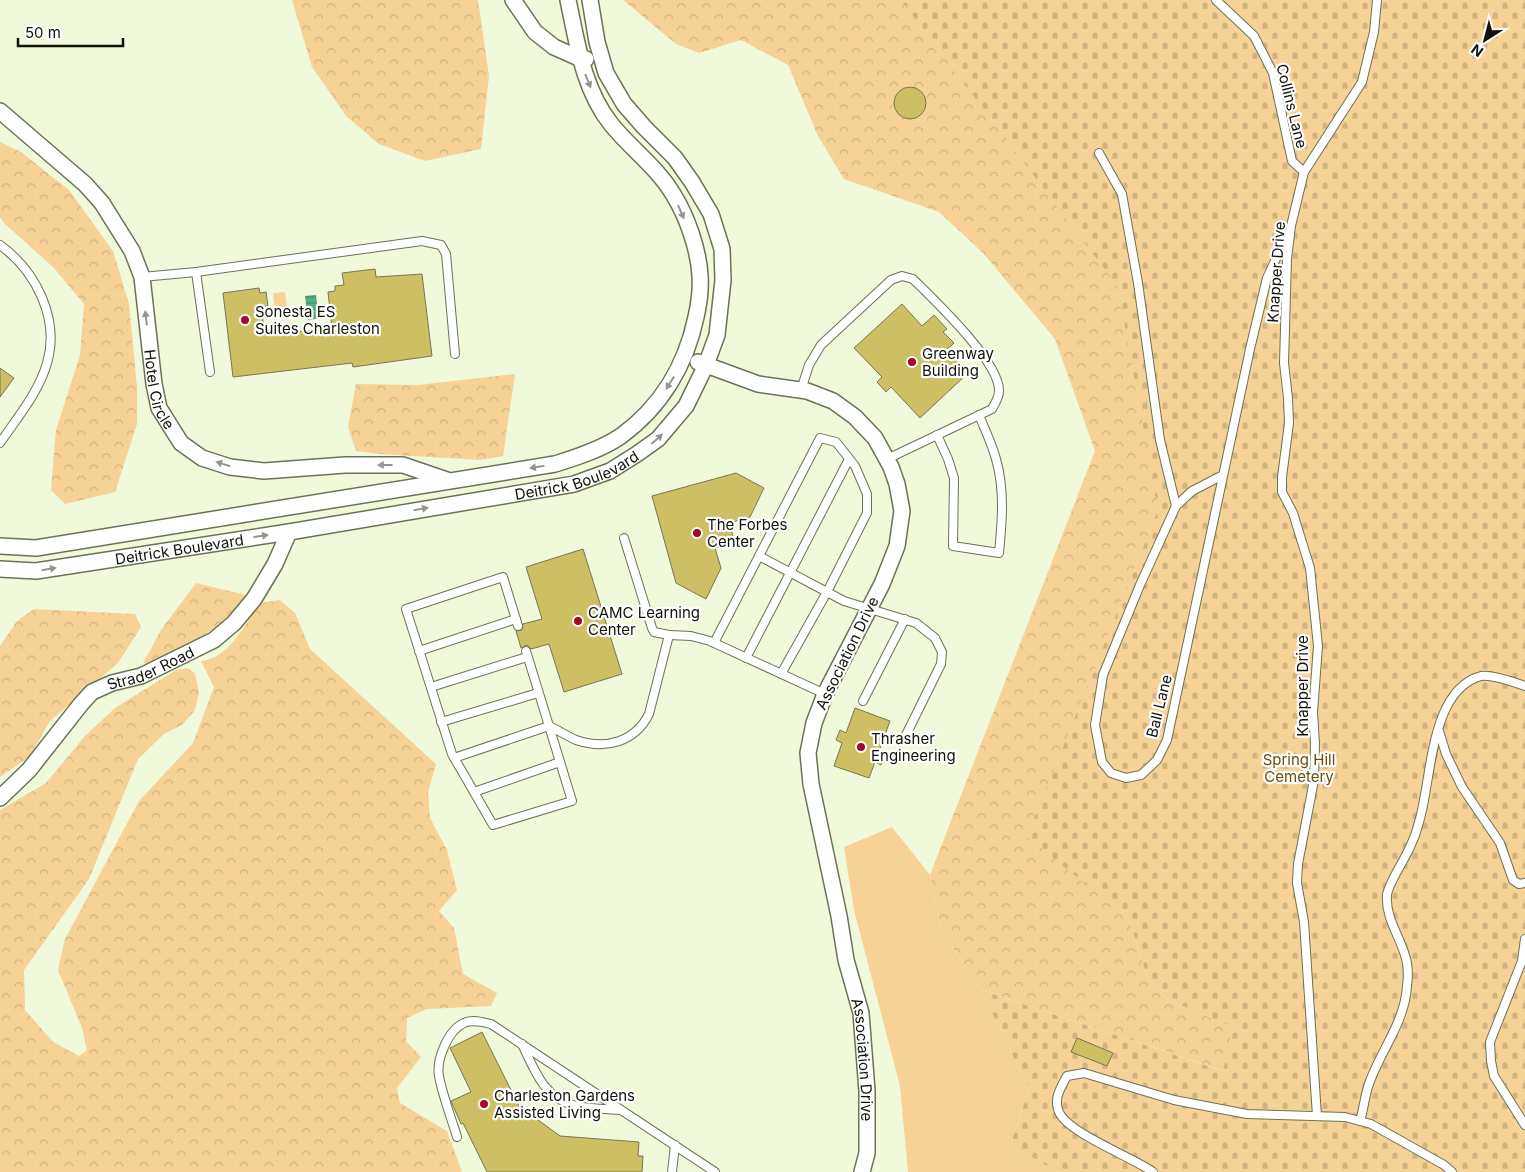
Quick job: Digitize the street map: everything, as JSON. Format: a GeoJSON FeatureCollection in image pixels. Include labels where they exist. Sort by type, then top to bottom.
{"type":"FeatureCollection","features":[{"type":"Feature","properties":{"kind":"street"},"geometry":{"type":"LineString","coordinates":[[513,0],[535,32],[554,47],[581,60],[602,59]]}},
{"type":"Feature","properties":{"kind":"street","name":"Deitrick Boulevard"},"geometry":{"type":"LineString","coordinates":[[0,546],[36,548],[556,464],[583,455],[613,440],[648,412],[670,384],[685,357],[700,300],[697,253],[674,195],[656,172],[610,123],[590,86],[581,60],[568,0]]}},
{"type":"Feature","properties":{"kind":"street","name":"Deitrick Boulevard"},"geometry":{"type":"LineString","coordinates":[[0,569],[36,571],[289,532],[574,484],[610,472],[658,439],[686,406],[718,336],[723,280],[722,249],[711,214],[692,182],[675,158],[624,104],[606,73],[597,42],[590,0]]}},
{"type":"Feature","properties":{"kind":"street","name":"Hotel Circle"},"geometry":{"type":"LineString","coordinates":[[0,111],[85,184],[102,203],[132,251],[142,277],[154,384],[159,408],[181,442],[202,458],[230,467],[264,471],[345,465],[403,465],[448,481]]}},
{"type":"Feature","properties":{"kind":"street","name":"Association Drive"},"geometry":{"type":"LineString","coordinates":[[685,357],[758,384],[801,390],[833,401],[855,417],[875,438],[887,459],[897,484],[902,511],[897,546],[882,584],[825,694],[814,722],[808,753],[810,784],[846,960],[861,1014],[867,1091],[866,1153],[862,1172]]}},
{"type":"Feature","properties":{"kind":"street","name":"Strader Road"},"geometry":{"type":"LineString","coordinates":[[0,798],[29,770],[92,692],[112,683],[141,676],[214,640],[234,622],[254,599],[275,564],[289,532]]}},
{"type":"Feature","properties":{"kind":"lane","name":"Collins Lane"},"geometry":{"type":"LineString","coordinates":[[1216,0],[1254,36],[1273,73],[1292,161],[1304,172]]}},
{"type":"Feature","properties":{"kind":"lane","name":"Knapper Drive"},"geometry":{"type":"LineString","coordinates":[[1317,1116],[1304,922],[1297,883],[1298,864],[1314,780],[1315,744],[1313,712],[1318,646],[1310,568],[1293,513],[1282,492],[1282,476],[1289,423],[1284,363],[1287,259],[1291,226],[1304,172],[1362,82],[1374,32],[1377,0]]}},
{"type":"Feature","properties":{"kind":"lane"},"geometry":{"type":"LineString","coordinates":[[1100,153],[1122,194],[1138,283],[1160,440],[1176,506]]}},
{"type":"Feature","properties":{"kind":"lane","name":"Ball Lane"},"geometry":{"type":"LineString","coordinates":[[1223,475],[1192,491],[1176,506],[1103,675],[1095,725],[1102,762],[1111,773],[1126,778],[1141,775],[1157,760],[1167,740],[1250,349],[1267,278],[1291,226]]}},
{"type":"Feature","properties":{"kind":"lane"},"geometry":{"type":"LineString","coordinates":[[142,277],[196,272],[422,241],[435,242],[441,245],[446,254],[455,354]]}},
{"type":"Feature","properties":{"kind":"lane"},"geometry":{"type":"LineString","coordinates":[[0,443],[38,387],[48,363],[50,324],[42,296],[32,280],[19,262],[1,249]]}},
{"type":"Feature","properties":{"kind":"lane"},"geometry":{"type":"LineString","coordinates":[[196,272],[210,372]]}},
{"type":"Feature","properties":{"kind":"lane"},"geometry":{"type":"LineString","coordinates":[[801,390],[809,365],[821,345],[891,280],[902,276],[913,279],[965,332],[987,363],[997,380],[998,399],[992,409],[887,459]]}},
{"type":"Feature","properties":{"kind":"lane"},"geometry":{"type":"LineString","coordinates":[[937,435],[954,478],[953,546],[999,553],[1003,517],[1001,489],[996,460],[980,415]]}},
{"type":"Feature","properties":{"kind":"lane"},"geometry":{"type":"LineString","coordinates":[[714,643],[820,438],[836,442],[855,466],[867,494],[867,512],[827,592],[781,674]]}},
{"type":"Feature","properties":{"kind":"lane"},"geometry":{"type":"LineString","coordinates":[[746,658],[849,460]]}},
{"type":"Feature","properties":{"kind":"lane"},"geometry":{"type":"LineString","coordinates":[[624,538],[654,632],[668,635],[692,636],[714,643],[825,694]]}},
{"type":"Feature","properties":{"kind":"lane"},"geometry":{"type":"LineString","coordinates":[[759,556],[844,601],[916,622],[936,638],[942,652],[941,664],[905,737]]}},
{"type":"Feature","properties":{"kind":"lane"},"geometry":{"type":"LineString","coordinates":[[420,651],[517,622],[503,577],[406,608],[442,722],[454,758],[493,824],[572,801],[526,654],[431,687]]}},
{"type":"Feature","properties":{"kind":"lane"},"geometry":{"type":"LineString","coordinates":[[863,701],[905,619]]}},
{"type":"Feature","properties":{"kind":"lane"},"geometry":{"type":"LineString","coordinates":[[454,758],[549,726],[576,740],[592,743],[606,744],[626,739],[643,726],[650,714],[668,635]]}},
{"type":"Feature","properties":{"kind":"lane"},"geometry":{"type":"LineString","coordinates":[[1360,1121],[1370,1081],[1399,1022],[1408,987],[1407,962],[1387,909],[1387,892],[1411,846],[1420,820],[1433,744],[1441,719],[1457,690],[1470,681],[1483,676],[1505,679],[1525,686]]}},
{"type":"Feature","properties":{"kind":"lane"},"geometry":{"type":"LineString","coordinates":[[442,722],[538,693]]}},
{"type":"Feature","properties":{"kind":"lane"},"geometry":{"type":"LineString","coordinates":[[1439,730],[1446,754],[1462,787],[1500,843],[1513,880],[1519,884],[1525,883]]}},
{"type":"Feature","properties":{"kind":"lane"},"geometry":{"type":"LineString","coordinates":[[474,792],[560,762]]}},
{"type":"Feature","properties":{"kind":"lane"},"geometry":{"type":"LineString","coordinates":[[1525,938],[1522,962],[1490,1042],[1494,1076],[1525,1125]]}},
{"type":"Feature","properties":{"kind":"lane"},"geometry":{"type":"LineString","coordinates":[[456,1136],[439,1075],[439,1063],[444,1046],[452,1034],[464,1023],[478,1021],[491,1024],[715,1172]]}},
{"type":"Feature","properties":{"kind":"lane"},"geometry":{"type":"LineString","coordinates":[[521,1044],[548,1092],[573,1105],[622,1111]]}},
{"type":"Feature","properties":{"kind":"lane"},"geometry":{"type":"LineString","coordinates":[[1153,1172],[1088,1137],[1070,1125],[1059,1112],[1057,1094],[1067,1076],[1084,1073],[1174,1100],[1247,1114],[1345,1117],[1371,1124],[1419,1150],[1452,1172]]}},
{"type":"Feature","properties":{"kind":"lane"},"geometry":{"type":"LineString","coordinates":[[672,1172],[675,1145]]}},
{"type":"Feature","properties":{"kind":"green space"},"geometry":{"type":"Polygon","coordinates":[[[292,0],[478,0],[489,76],[481,149],[425,161],[379,144],[347,117],[312,67],[292,0]]]}},
{"type":"Feature","properties":{"kind":"green space"},"geometry":{"type":"Polygon","coordinates":[[[623,0],[1019,0],[1129,284],[1158,510],[1028,837],[1129,919],[1147,976],[1166,999],[1233,1027],[1224,1071],[981,990],[940,929],[930,875],[1095,451],[1055,339],[983,253],[939,212],[844,179],[818,136],[788,65],[741,40],[699,53],[676,44],[623,0]]]}},
{"type":"Feature","properties":{"kind":"green space","name":"Spring Hill Cemetery"},"geometry":{"type":"Polygon","coordinates":[[[901,0],[1525,0],[1525,1172],[1059,1172],[1010,1146],[1029,1089],[981,990],[1223,1071],[1233,1027],[1166,999],[1147,976],[1129,919],[1027,837],[1158,510],[1118,287],[901,0]]]}},
{"type":"Feature","properties":{"kind":"green space"},"geometry":{"type":"Polygon","coordinates":[[[0,142],[21,152],[69,190],[113,251],[129,304],[137,387],[137,424],[115,492],[65,504],[51,490],[56,430],[80,355],[84,304],[54,268],[4,223],[0,217],[0,142]]]}},
{"type":"Feature","properties":{"kind":"green space"},"geometry":{"type":"Polygon","coordinates":[[[285,292],[288,317],[276,318],[273,293],[285,292]]]}},
{"type":"Feature","properties":{"kind":"green space"},"geometry":{"type":"Polygon","coordinates":[[[515,374],[503,456],[481,460],[356,451],[348,427],[356,384],[418,385],[515,374]]]}},
{"type":"Feature","properties":{"kind":"green space"},"geometry":{"type":"Polygon","coordinates":[[[196,583],[246,595],[227,621],[154,664],[143,663],[161,630],[196,583]]]}},
{"type":"Feature","properties":{"kind":"green space"},"geometry":{"type":"Polygon","coordinates":[[[280,600],[295,613],[310,649],[436,764],[428,792],[430,818],[447,850],[457,890],[439,911],[454,928],[463,974],[497,993],[491,1006],[427,1009],[407,1018],[406,1041],[421,1057],[397,1088],[400,1103],[447,1131],[462,1172],[0,1172],[0,810],[46,783],[85,736],[115,708],[176,670],[187,668],[195,673],[199,692],[195,710],[182,725],[164,734],[138,759],[89,879],[24,970],[25,1010],[53,1042],[79,1056],[87,1050],[82,1028],[58,970],[65,939],[139,801],[193,743],[214,687],[201,661],[211,659],[228,647],[260,603],[280,600]]]}},
{"type":"Feature","properties":{"kind":"green space"},"geometry":{"type":"Polygon","coordinates":[[[34,609],[135,614],[141,627],[118,663],[50,721],[29,757],[0,777],[0,646],[17,621],[34,609]]]}},
{"type":"Feature","properties":{"kind":"green space"},"geometry":{"type":"Polygon","coordinates":[[[892,827],[930,875],[940,929],[981,990],[1029,1089],[1010,1146],[1059,1172],[908,1172],[900,1086],[854,910],[844,847],[892,827]]]}},
{"type":"Feature","properties":{"kind":"shaded area"},"geometry":{"type":"Polygon","coordinates":[[[316,295],[318,313],[322,312],[322,318],[308,320],[305,296],[316,295]]]}},
{"type":"Feature","properties":{"kind":"building"},"geometry":{"type":"Polygon","coordinates":[[[910,87],[916,88],[921,92],[925,97],[925,109],[921,114],[916,118],[910,119],[904,118],[899,114],[895,109],[894,103],[895,97],[899,92],[904,88],[910,87]]]}},
{"type":"Feature","properties":{"kind":"building","name":"Sonesta ES Suites Charleston"},"geometry":{"type":"Polygon","coordinates":[[[375,269],[376,277],[422,274],[432,356],[353,367],[352,363],[233,377],[223,293],[259,288],[260,293],[266,292],[268,306],[261,307],[265,335],[332,328],[328,292],[335,291],[335,286],[344,285],[342,273],[375,269]]]}},
{"type":"Feature","properties":{"kind":"building","name":"Greenway Building"},"geometry":{"type":"Polygon","coordinates":[[[902,304],[922,326],[934,315],[947,329],[943,332],[954,343],[946,350],[968,373],[920,418],[891,387],[886,392],[877,382],[882,377],[854,348],[902,304]]]}},
{"type":"Feature","properties":{"kind":"building"},"geometry":{"type":"Polygon","coordinates":[[[0,368],[14,378],[0,397],[0,368]]]}},
{"type":"Feature","properties":{"kind":"building","name":"The Forbes Center"},"geometry":{"type":"Polygon","coordinates":[[[736,473],[764,488],[750,517],[729,523],[735,543],[715,548],[721,568],[706,599],[676,583],[652,496],[736,473]]]}},
{"type":"Feature","properties":{"kind":"building","name":"CAMC Learning Center"},"geometry":{"type":"Polygon","coordinates":[[[583,549],[622,674],[564,692],[549,644],[531,649],[527,645],[521,648],[516,631],[522,630],[523,624],[542,619],[526,567],[583,549]]]}},
{"type":"Feature","properties":{"kind":"building","name":"Thrasher Engineering"},"geometry":{"type":"Polygon","coordinates":[[[855,708],[890,721],[879,751],[885,753],[881,765],[875,762],[869,778],[834,766],[842,743],[836,740],[840,730],[846,733],[855,708]]]}},
{"type":"Feature","properties":{"kind":"building","name":"Charleston Gardens Assisted Living"},"geometry":{"type":"Polygon","coordinates":[[[482,1032],[519,1106],[560,1136],[639,1142],[638,1156],[643,1156],[642,1172],[487,1172],[451,1101],[471,1092],[450,1048],[482,1032]]]}},
{"type":"Feature","properties":{"kind":"building"},"geometry":{"type":"Polygon","coordinates":[[[1077,1038],[1113,1053],[1107,1066],[1071,1052],[1077,1038]]]}},
{"type":"Feature","properties":{"kind":"place","name":"Sonesta ES Suites Charleston"},"geometry":{"type":"Point","coordinates":[245,320]}},
{"type":"Feature","properties":{"kind":"place","name":"Greenway Building"},"geometry":{"type":"Point","coordinates":[912,362]}},
{"type":"Feature","properties":{"kind":"place","name":"The Forbes Center"},"geometry":{"type":"Point","coordinates":[697,533]}},
{"type":"Feature","properties":{"kind":"place","name":"CAMC Learning Center"},"geometry":{"type":"Point","coordinates":[578,621]}},
{"type":"Feature","properties":{"kind":"place","name":"Thrasher Engineering"},"geometry":{"type":"Point","coordinates":[861,747]}},
{"type":"Feature","properties":{"kind":"place","name":"Charleston Gardens Assisted Living"},"geometry":{"type":"Point","coordinates":[484,1104]}}]}
